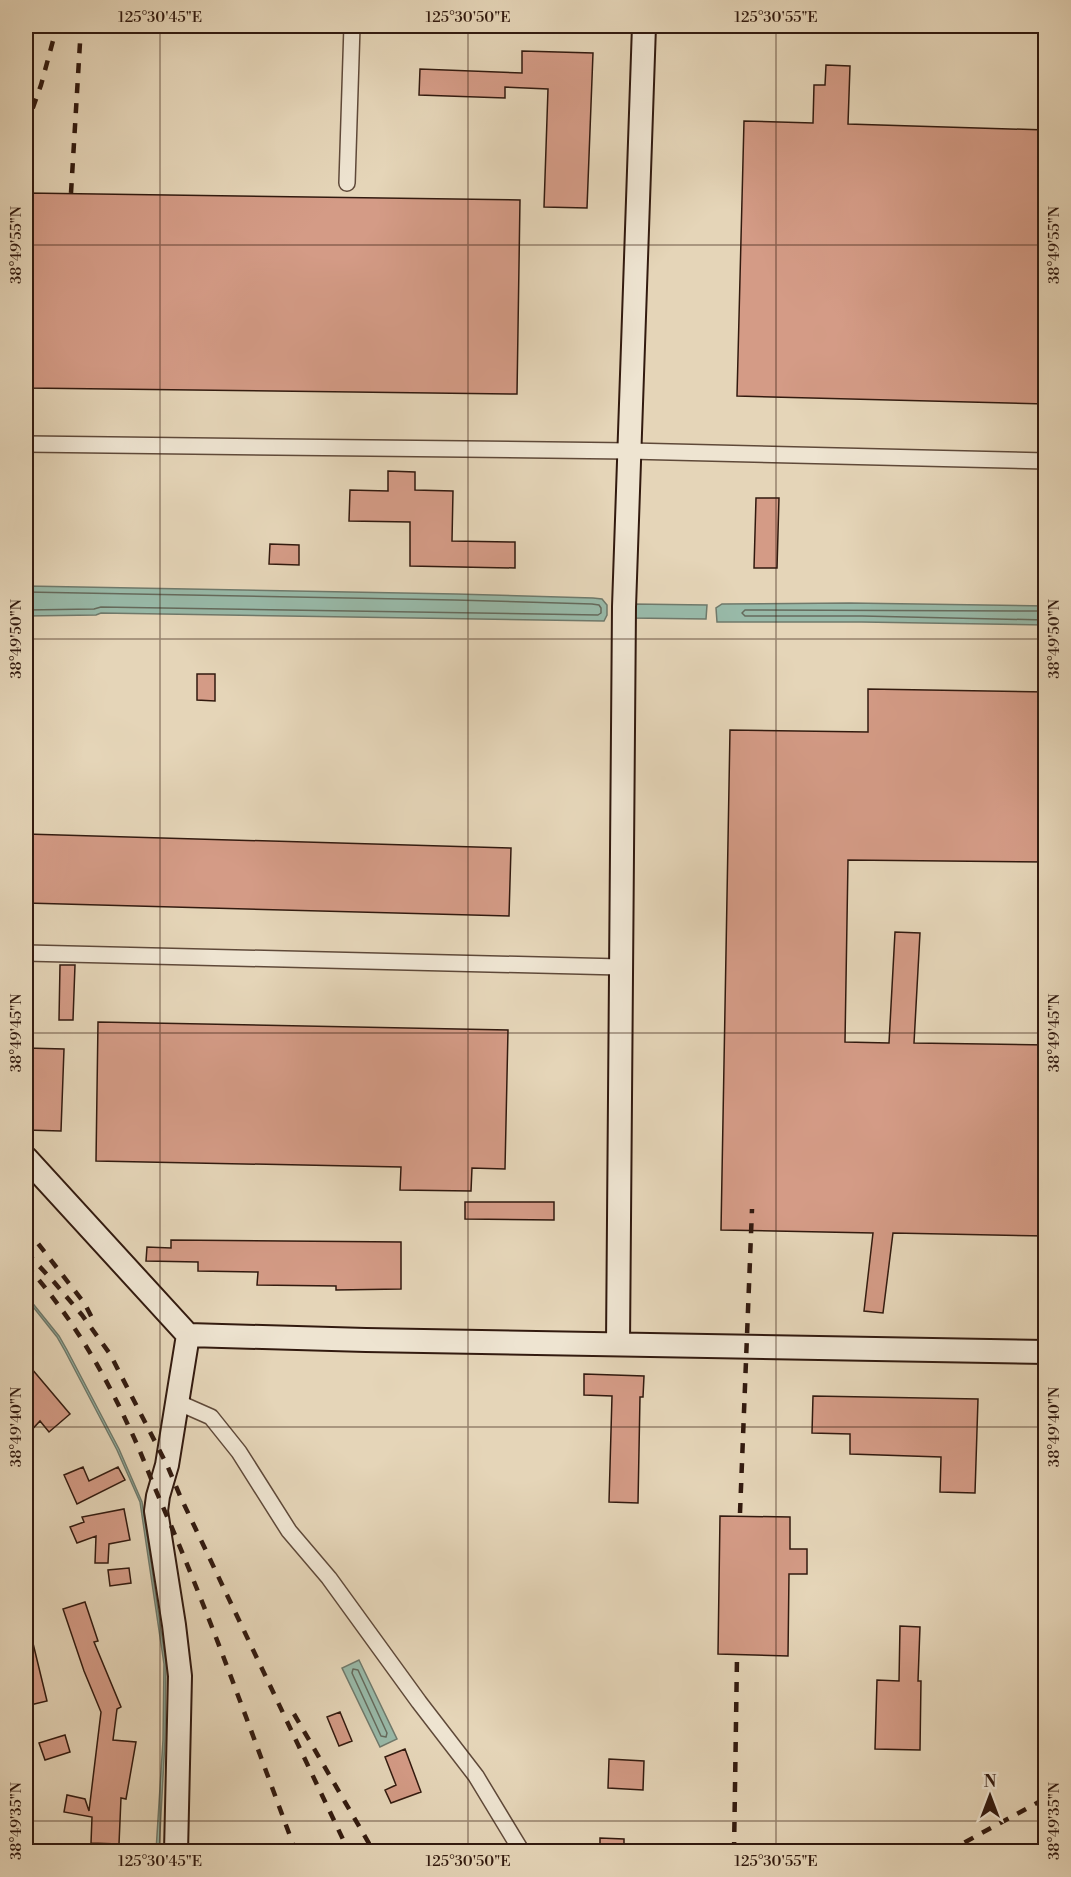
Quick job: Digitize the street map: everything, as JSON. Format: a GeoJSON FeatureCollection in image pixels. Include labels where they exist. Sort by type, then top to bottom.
{"type":"FeatureCollection","features":[{"type":"Feature","properties":{"kind":"street"},"geometry":{"type":"LineString","coordinates":[[347,183],[352,26]]}},
{"type":"Feature","properties":{"kind":"street"},"geometry":{"type":"LineString","coordinates":[[618,1344],[624,607],[644,26]]}},
{"type":"Feature","properties":{"kind":"street"},"geometry":{"type":"LineString","coordinates":[[26,444],[630,451],[1046,461]]}},
{"type":"Feature","properties":{"kind":"street"},"geometry":{"type":"LineString","coordinates":[[26,953],[621,967]]}},
{"type":"Feature","properties":{"kind":"street"},"geometry":{"type":"LineString","coordinates":[[26,1158],[188,1335],[1046,1352]]}},
{"type":"Feature","properties":{"kind":"street"},"geometry":{"type":"LineString","coordinates":[[176,1851],[180,1676],[156,1511],[167,1465],[188,1335]]}},
{"type":"Feature","properties":{"kind":"street"},"geometry":{"type":"LineString","coordinates":[[177,1402],[211,1417],[239,1452],[289,1531],[329,1578],[476,1776],[522,1851]]}},
{"type":"Feature","properties":{"kind":"water"},"geometry":{"type":"Polygon","coordinates":[[[26,586],[593,598],[602,599],[607,605],[607,615],[604,621],[101,613],[26,616],[26,586]]]}},
{"type":"Feature","properties":{"kind":"water"},"geometry":{"type":"Polygon","coordinates":[[[632,604],[707,605],[706,619],[631,618],[632,604]]]}},
{"type":"Feature","properties":{"kind":"water"},"geometry":{"type":"Polygon","coordinates":[[[722,604],[1045,606],[1045,625],[717,622],[716,608],[722,604]]]}},
{"type":"Feature","properties":{"kind":"water"},"geometry":{"type":"Polygon","coordinates":[[[26,1295],[59,1336],[67,1350],[119,1449],[142,1502],[166,1664],[165,1740],[159,1851],[156,1851],[163,1740],[164,1664],[140,1502],[117,1450],[65,1351],[26,1295]]]}},
{"type":"Feature","properties":{"kind":"water"},"geometry":{"type":"Polygon","coordinates":[[[359,1660],[397,1739],[380,1747],[342,1668],[359,1660]]]}},
{"type":"Feature","properties":{"kind":"building"},"geometry":{"type":"Polygon","coordinates":[[[522,51],[593,53],[587,208],[544,207],[548,89],[505,87],[505,98],[419,95],[420,69],[522,73],[522,51]]]}},
{"type":"Feature","properties":{"kind":"building"},"geometry":{"type":"Polygon","coordinates":[[[826,65],[850,66],[848,124],[1046,130],[1046,404],[737,396],[744,121],[813,123],[814,85],[825,85],[826,65]]]}},
{"type":"Feature","properties":{"kind":"building"},"geometry":{"type":"Polygon","coordinates":[[[26,193],[520,200],[517,394],[26,388],[26,193]]]}},
{"type":"Feature","properties":{"kind":"building"},"geometry":{"type":"Polygon","coordinates":[[[388,471],[415,472],[415,490],[453,491],[452,541],[515,542],[515,568],[410,566],[410,522],[349,521],[350,490],[388,491],[388,471]]]}},
{"type":"Feature","properties":{"kind":"building"},"geometry":{"type":"Polygon","coordinates":[[[756,498],[779,498],[777,568],[754,568],[756,498]]]}},
{"type":"Feature","properties":{"kind":"building"},"geometry":{"type":"Polygon","coordinates":[[[270,544],[299,545],[299,565],[269,564],[270,544]]]}},
{"type":"Feature","properties":{"kind":"building"},"geometry":{"type":"Polygon","coordinates":[[[197,674],[215,674],[215,701],[197,700],[197,674]]]}},
{"type":"Feature","properties":{"kind":"building"},"geometry":{"type":"Polygon","coordinates":[[[868,689],[1046,692],[1046,862],[848,860],[845,1042],[889,1043],[895,932],[920,933],[914,1043],[1046,1045],[1046,1236],[893,1233],[883,1313],[864,1311],[873,1233],[721,1230],[730,730],[868,732],[868,689]]]}},
{"type":"Feature","properties":{"kind":"building"},"geometry":{"type":"Polygon","coordinates":[[[26,834],[511,848],[509,916],[26,903],[26,834]]]}},
{"type":"Feature","properties":{"kind":"building"},"geometry":{"type":"Polygon","coordinates":[[[60,965],[75,965],[73,1020],[59,1020],[60,965]]]}},
{"type":"Feature","properties":{"kind":"building"},"geometry":{"type":"Polygon","coordinates":[[[98,1022],[508,1030],[505,1169],[472,1168],[471,1191],[400,1190],[401,1167],[96,1161],[98,1022]]]}},
{"type":"Feature","properties":{"kind":"building"},"geometry":{"type":"Polygon","coordinates":[[[26,1048],[64,1049],[61,1131],[26,1130],[26,1048]]]}},
{"type":"Feature","properties":{"kind":"building"},"geometry":{"type":"Polygon","coordinates":[[[465,1202],[554,1202],[554,1220],[465,1219],[465,1202]]]}},
{"type":"Feature","properties":{"kind":"building"},"geometry":{"type":"Polygon","coordinates":[[[171,1240],[401,1242],[401,1289],[336,1290],[336,1286],[257,1285],[258,1272],[198,1271],[198,1262],[146,1261],[147,1247],[171,1248],[171,1240]]]}},
{"type":"Feature","properties":{"kind":"building"},"geometry":{"type":"Polygon","coordinates":[[[26,1362],[70,1414],[49,1432],[40,1421],[26,1436],[26,1362]]]}},
{"type":"Feature","properties":{"kind":"building"},"geometry":{"type":"Polygon","coordinates":[[[584,1374],[644,1376],[643,1397],[640,1397],[638,1503],[609,1502],[612,1396],[584,1395],[584,1374]]]}},
{"type":"Feature","properties":{"kind":"building"},"geometry":{"type":"Polygon","coordinates":[[[813,1396],[978,1399],[975,1493],[940,1492],[941,1457],[850,1454],[850,1434],[812,1433],[813,1396]]]}},
{"type":"Feature","properties":{"kind":"building"},"geometry":{"type":"Polygon","coordinates":[[[83,1467],[89,1481],[118,1467],[125,1480],[77,1504],[64,1475],[83,1467]]]}},
{"type":"Feature","properties":{"kind":"building"},"geometry":{"type":"Polygon","coordinates":[[[124,1509],[130,1540],[109,1544],[108,1563],[95,1563],[96,1536],[77,1543],[70,1527],[84,1522],[82,1517],[124,1509]]]}},
{"type":"Feature","properties":{"kind":"building"},"geometry":{"type":"Polygon","coordinates":[[[720,1516],[790,1517],[790,1549],[807,1549],[807,1574],[789,1574],[788,1656],[718,1654],[720,1516]]]}},
{"type":"Feature","properties":{"kind":"building"},"geometry":{"type":"Polygon","coordinates":[[[129,1568],[131,1583],[110,1586],[108,1570],[129,1568]]]}},
{"type":"Feature","properties":{"kind":"building"},"geometry":{"type":"Polygon","coordinates":[[[85,1602],[98,1641],[94,1642],[121,1707],[117,1709],[113,1740],[136,1742],[126,1799],[121,1798],[119,1844],[91,1843],[92,1817],[64,1812],[67,1795],[85,1799],[89,1811],[101,1712],[63,1609],[85,1602]]]}},
{"type":"Feature","properties":{"kind":"building"},"geometry":{"type":"Polygon","coordinates":[[[900,1626],[920,1627],[918,1681],[921,1681],[920,1750],[875,1749],[877,1680],[899,1681],[900,1626]]]}},
{"type":"Feature","properties":{"kind":"building"},"geometry":{"type":"Polygon","coordinates":[[[31,1635],[47,1701],[26,1706],[26,1636],[31,1635]]]}},
{"type":"Feature","properties":{"kind":"building"},"geometry":{"type":"Polygon","coordinates":[[[340,1712],[352,1741],[339,1746],[327,1717],[340,1712]]]}},
{"type":"Feature","properties":{"kind":"building"},"geometry":{"type":"Polygon","coordinates":[[[65,1735],[70,1752],[45,1760],[39,1743],[65,1735]]]}},
{"type":"Feature","properties":{"kind":"building"},"geometry":{"type":"Polygon","coordinates":[[[405,1749],[421,1792],[391,1803],[385,1790],[396,1785],[385,1757],[405,1749]]]}},
{"type":"Feature","properties":{"kind":"building"},"geometry":{"type":"Polygon","coordinates":[[[609,1759],[644,1761],[643,1790],[608,1788],[609,1759]]]}},
{"type":"Feature","properties":{"kind":"building"},"geometry":{"type":"Polygon","coordinates":[[[600,1838],[624,1839],[624,1851],[600,1851],[600,1838]]]}},
{"type":"Feature","properties":{"kind":"railway"},"geometry":{"type":"LineString","coordinates":[[26,127],[41,85],[57,26]]}},
{"type":"Feature","properties":{"kind":"railway"},"geometry":{"type":"LineString","coordinates":[[71,193],[81,26]]}},
{"type":"Feature","properties":{"kind":"railway"},"geometry":{"type":"LineString","coordinates":[[740,1513],[752,1209]]}},
{"type":"Feature","properties":{"kind":"railway"},"geometry":{"type":"LineString","coordinates":[[26,1228],[85,1304],[93,1320]]}},
{"type":"Feature","properties":{"kind":"railway"},"geometry":{"type":"LineString","coordinates":[[26,1252],[82,1315],[110,1354],[167,1465],[349,1852]]}},
{"type":"Feature","properties":{"kind":"railway"},"geometry":{"type":"LineString","coordinates":[[26,1265],[56,1302],[83,1341],[132,1434],[213,1631],[296,1852]]}},
{"type":"Feature","properties":{"kind":"railway"},"geometry":{"type":"LineString","coordinates":[[734,1852],[737,1657]]}},
{"type":"Feature","properties":{"kind":"railway"},"geometry":{"type":"LineString","coordinates":[[294,1714],[374,1852]]}},
{"type":"Feature","properties":{"kind":"railway"},"geometry":{"type":"LineString","coordinates":[[947,1852],[1046,1798]]}}]}
